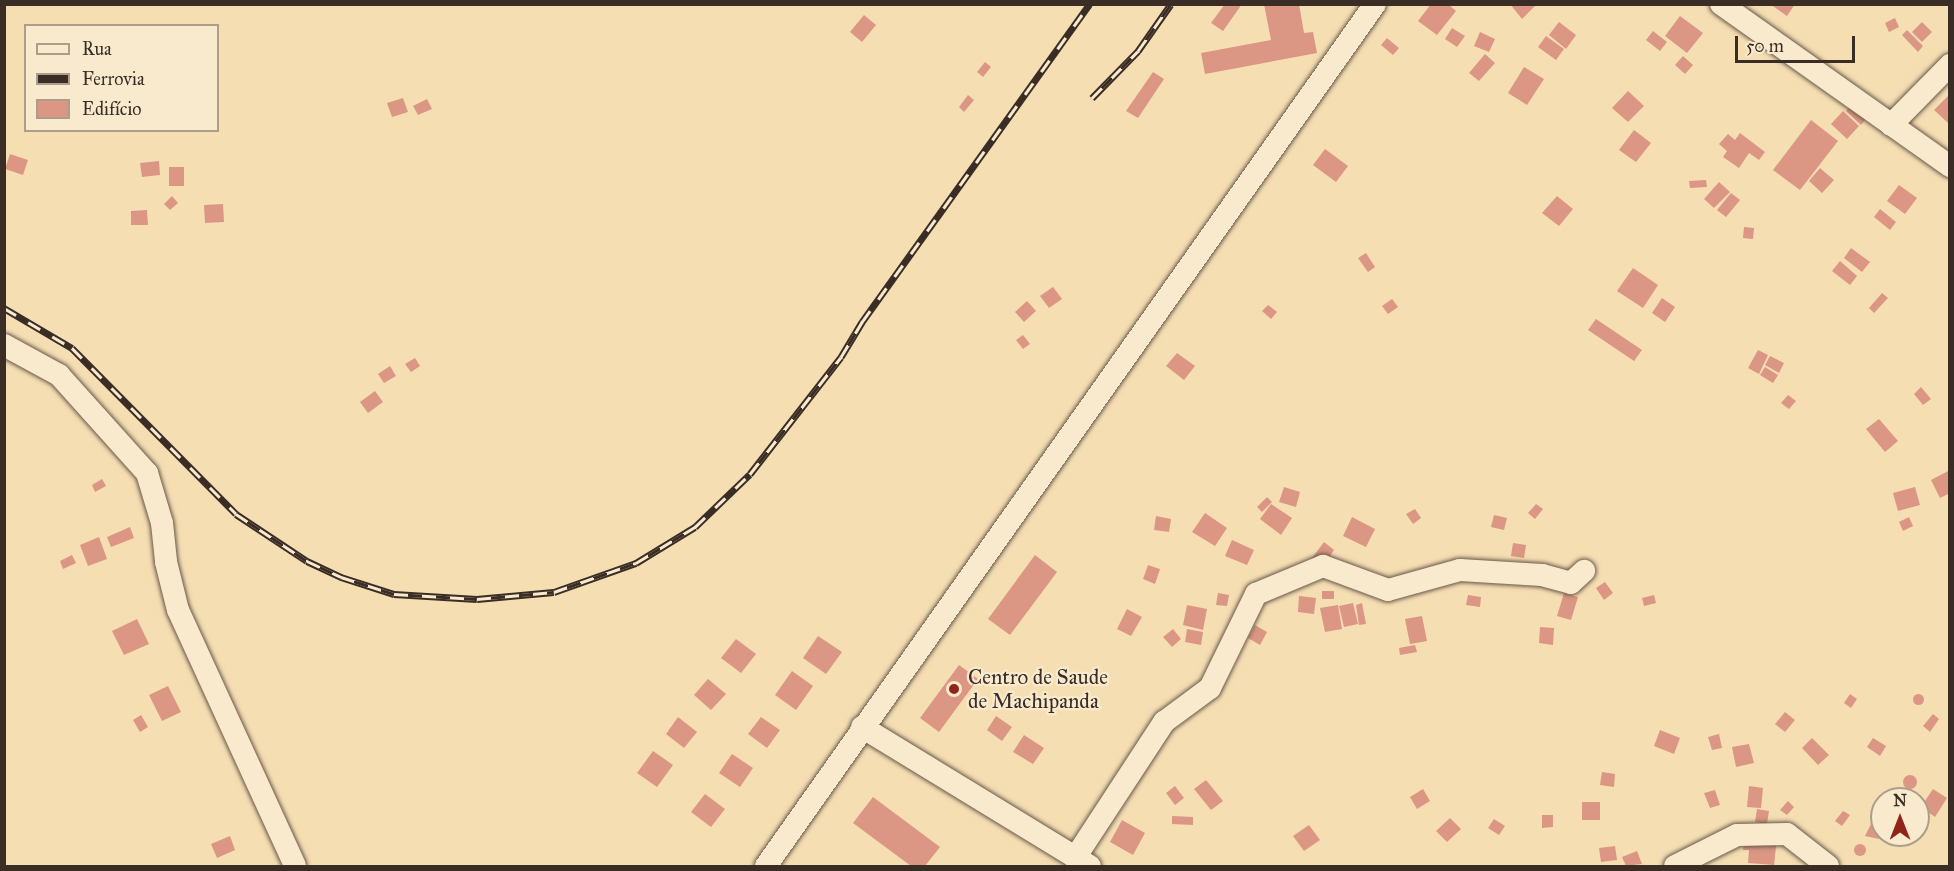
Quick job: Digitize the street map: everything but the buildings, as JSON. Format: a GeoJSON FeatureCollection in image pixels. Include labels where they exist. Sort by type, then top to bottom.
{"type":"FeatureCollection","features":[{"type":"Feature","properties":{"kind":"street"},"geometry":{"type":"LineString","coordinates":[[766,867],[862,727],[1375,4]]}},
{"type":"Feature","properties":{"kind":"street"},"geometry":{"type":"LineString","coordinates":[[1721,4],[1950,166]]}},
{"type":"Feature","properties":{"kind":"street"},"geometry":{"type":"LineString","coordinates":[[1892,125],[1950,65]]}},
{"type":"Feature","properties":{"kind":"street"},"geometry":{"type":"LineString","coordinates":[[4,345],[59,375],[147,473],[162,523],[166,562],[178,610],[295,867]]}},
{"type":"Feature","properties":{"kind":"street"},"geometry":{"type":"LineString","coordinates":[[862,727],[1083,862],[1164,722],[1210,688],[1256,594],[1323,566],[1388,590],[1460,570],[1542,575],[1571,583],[1584,571]]}},
{"type":"Feature","properties":{"kind":"street"},"geometry":{"type":"LineString","coordinates":[[1675,867],[1737,835],[1787,834],[1828,867]]}},
{"type":"Feature","properties":{"kind":"railway"},"geometry":{"type":"LineString","coordinates":[[4,308],[72,348],[236,514],[307,561],[341,577],[394,594],[477,599],[554,592],[636,563],[695,527],[750,474],[841,357],[862,322],[1090,4]]}},
{"type":"Feature","properties":{"kind":"railway"},"geometry":{"type":"LineString","coordinates":[[1092,98],[1138,51],[1171,4]]}},
{"type":"Feature","properties":{"kind":"place","name":"Centro de Saude de Machipanda"},"geometry":{"type":"Point","coordinates":[954,689]}}]}
